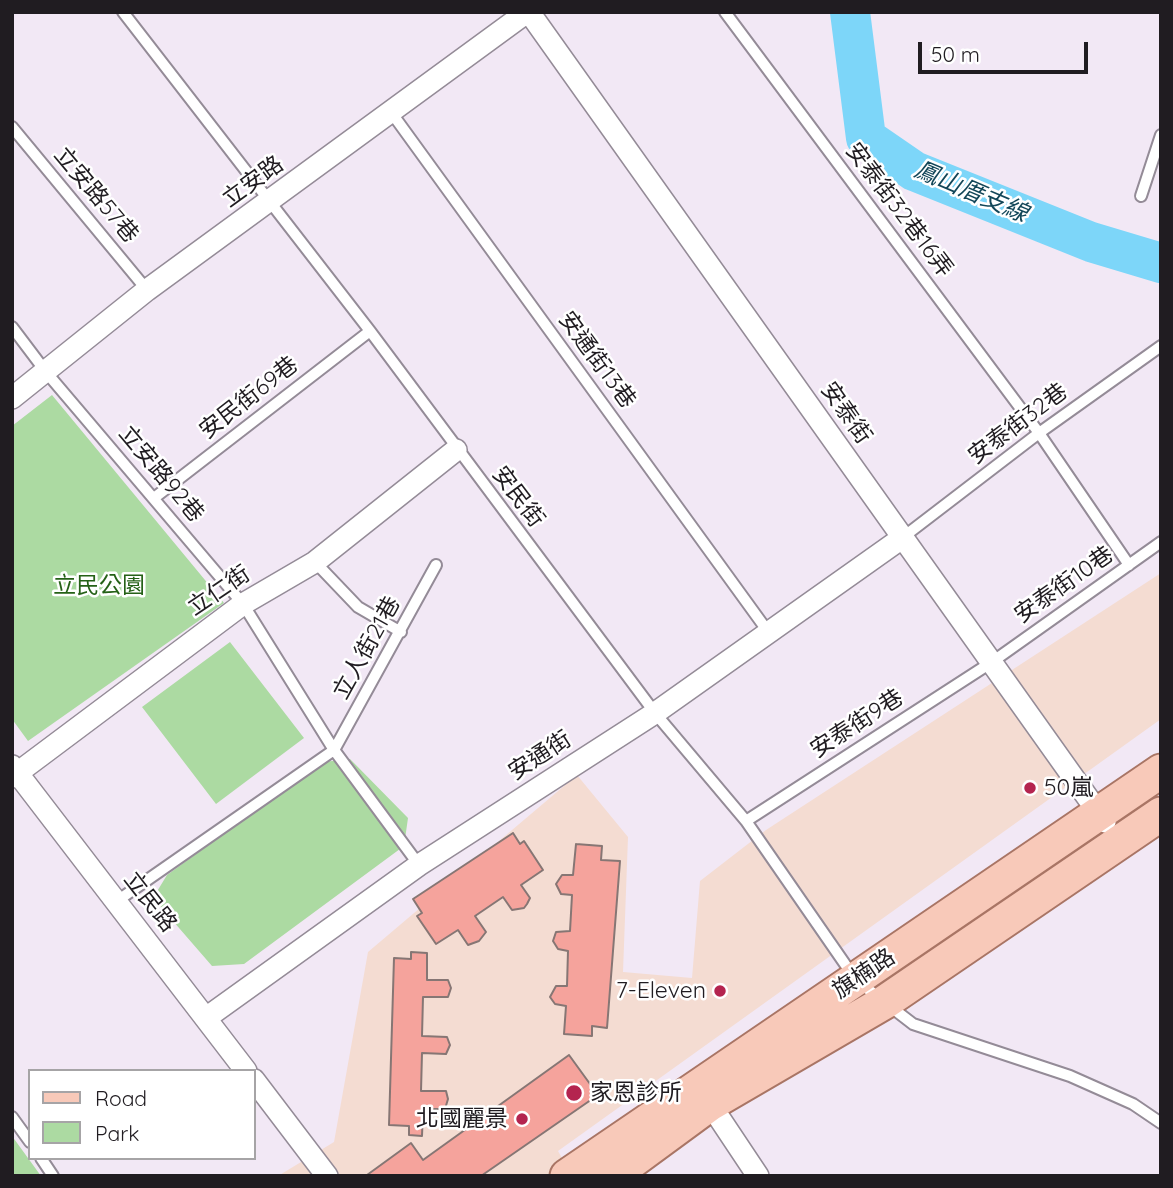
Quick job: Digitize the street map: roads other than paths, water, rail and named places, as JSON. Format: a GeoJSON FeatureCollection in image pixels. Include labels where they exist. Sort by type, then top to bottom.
{"type":"FeatureCollection","features":[{"type":"Feature","properties":{"kind":"main road","name":"旗楠路"},"geometry":{"type":"LineString","coordinates":[[567,1176],[1161,771]]}},
{"type":"Feature","properties":{"kind":"main road","name":"旗楠路"},"geometry":{"type":"LineString","coordinates":[[612,1176],[710,1104],[885,1002],[1161,814]]}},
{"type":"Feature","properties":{"kind":"street","name":"立安路"},"geometry":{"type":"LineString","coordinates":[[12,398],[147,290],[269,204],[528,12]]}},
{"type":"Feature","properties":{"kind":"street","name":"安泰街"},"geometry":{"type":"LineString","coordinates":[[528,12],[1098,814],[1123,841]]}},
{"type":"Feature","properties":{"kind":"street","name":"立仁街"},"geometry":{"type":"LineString","coordinates":[[14,772],[243,604],[315,562],[456,450]]}},
{"type":"Feature","properties":{"kind":"street","name":"安通街"},"geometry":{"type":"LineString","coordinates":[[206,1018],[419,865],[655,713],[902,538]]}},
{"type":"Feature","properties":{"kind":"street","name":"立民路"},"geometry":{"type":"LineString","coordinates":[[14,772],[117,901],[244,1069]]}},
{"type":"Feature","properties":{"kind":"street"},"geometry":{"type":"LineString","coordinates":[[256,1083],[327,1176]]}},
{"type":"Feature","properties":{"kind":"street"},"geometry":{"type":"LineString","coordinates":[[710,1104],[758,1176]]}},
{"type":"Feature","properties":{"kind":"lane","name":"安民街"},"geometry":{"type":"LineString","coordinates":[[123,12],[269,204],[370,331],[456,450],[655,713],[746,821],[856,980],[912,1024],[1070,1076],[1133,1104],[1161,1123]]}},
{"type":"Feature","properties":{"kind":"lane","name":"安泰街32巷16弄"},"geometry":{"type":"LineString","coordinates":[[725,12],[1039,433],[1129,565]]}},
{"type":"Feature","properties":{"kind":"lane","name":"安通街13巷"},"geometry":{"type":"LineString","coordinates":[[391,112],[769,633]]}},
{"type":"Feature","properties":{"kind":"lane","name":"立安路57巷"},"geometry":{"type":"LineString","coordinates":[[12,127],[147,290]]}},
{"type":"Feature","properties":{"kind":"lane"},"geometry":{"type":"LineString","coordinates":[[1141,196],[1161,135]]}},
{"type":"Feature","properties":{"kind":"lane","name":"立安路92巷"},"geometry":{"type":"LineString","coordinates":[[12,327],[46,372],[243,604],[334,750],[419,865]]}},
{"type":"Feature","properties":{"kind":"lane","name":"安民街69巷"},"geometry":{"type":"LineString","coordinates":[[154,498],[370,331]]}},
{"type":"Feature","properties":{"kind":"lane","name":"安泰街32巷"},"geometry":{"type":"LineString","coordinates":[[902,538],[1039,433],[1161,346]]}},
{"type":"Feature","properties":{"kind":"lane","name":"安泰街10巷"},"geometry":{"type":"LineString","coordinates":[[992,662],[1161,542]]}},
{"type":"Feature","properties":{"kind":"lane"},"geometry":{"type":"LineString","coordinates":[[315,562],[358,607],[401,632]]}},
{"type":"Feature","properties":{"kind":"lane","name":"立人街21巷"},"geometry":{"type":"LineString","coordinates":[[334,750],[436,565]]}},
{"type":"Feature","properties":{"kind":"lane","name":"安泰街9巷"},"geometry":{"type":"LineString","coordinates":[[746,821],[992,662]]}},
{"type":"Feature","properties":{"kind":"lane"},"geometry":{"type":"LineString","coordinates":[[117,901],[334,750]]}},
{"type":"Feature","properties":{"kind":"lane"},"geometry":{"type":"LineString","coordinates":[[12,1117],[28,1139]]}},
{"type":"Feature","properties":{"kind":"lane"},"geometry":{"type":"LineString","coordinates":[[42,1160],[53,1176]]}},
{"type":"Feature","properties":{"kind":"waterway","name":"鳳山厝支線"},"geometry":{"type":"LineString","coordinates":[[850,12],[866,138],[914,171],[1091,242],[1161,263]]}},
{"type":"Feature","properties":{"kind":"place","name":"50嵐"},"geometry":{"type":"Point","coordinates":[1030,788]}},
{"type":"Feature","properties":{"kind":"place","name":"7-Eleven"},"geometry":{"type":"Point","coordinates":[720,991]}},
{"type":"Feature","properties":{"kind":"place","name":"家恩診所"},"geometry":{"type":"Point","coordinates":[574,1093]}},
{"type":"Feature","properties":{"kind":"place","name":"北國麗景"},"geometry":{"type":"Point","coordinates":[522,1119]}},
{"type":"Feature","properties":{"kind":"park label","name":"立民公園"},"geometry":{"type":"Point","coordinates":[99,586]}}]}
